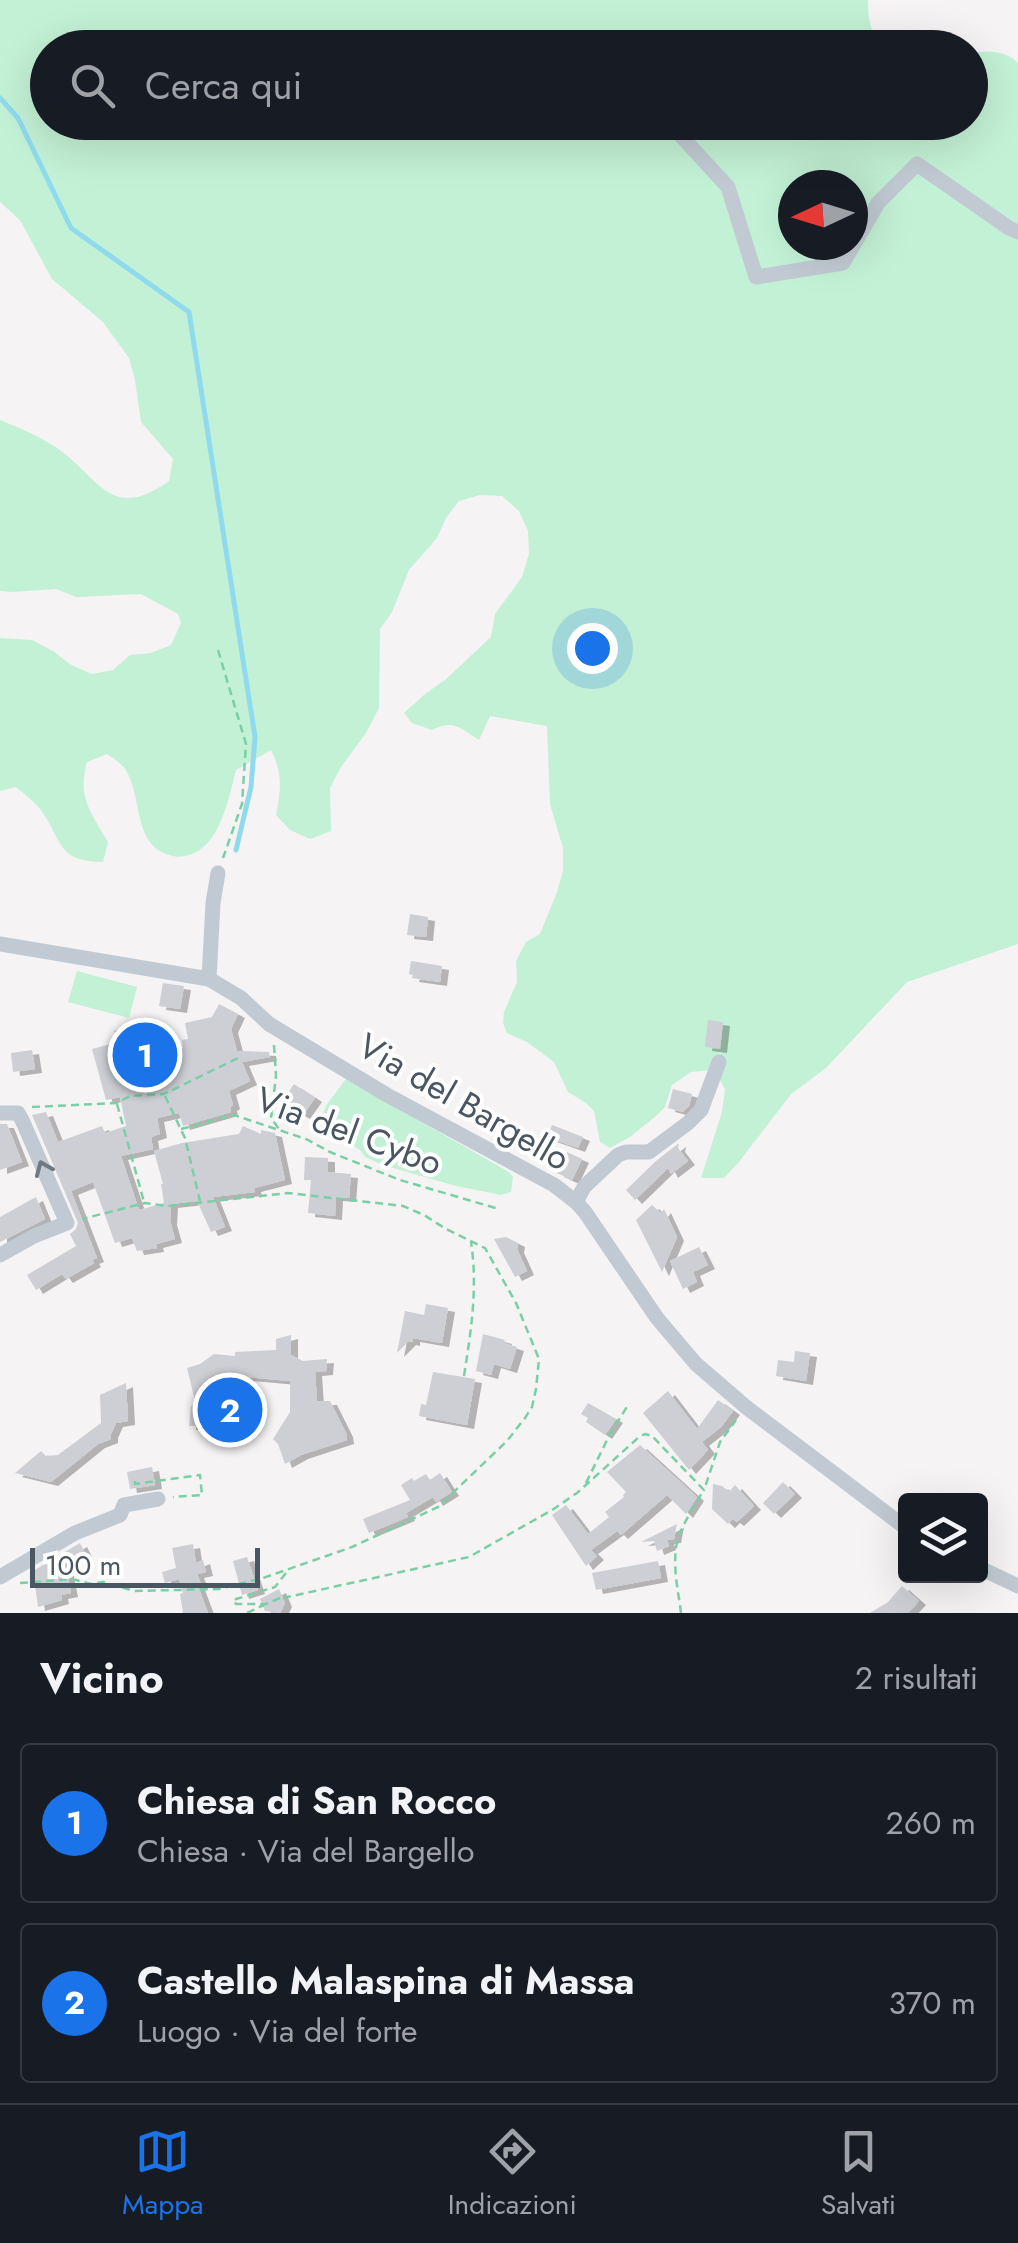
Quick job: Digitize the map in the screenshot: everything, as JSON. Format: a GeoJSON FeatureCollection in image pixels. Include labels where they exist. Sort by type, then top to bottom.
{"type":"FeatureCollection","features":[{"type":"Feature","properties":{"kind":"street"},"geometry":{"type":"LineString","coordinates":[[685,140],[728,187],[756,277],[842,263],[878,202],[917,164],[1018,232]]}},
{"type":"Feature","properties":{"kind":"street"},"geometry":{"type":"LineString","coordinates":[[209,979],[218,873]]}},
{"type":"Feature","properties":{"kind":"street","name":"Via del Bargello"},"geometry":{"type":"LineString","coordinates":[[0,944],[209,979],[242,998],[269,1024],[387,1095],[554,1185],[576,1202],[657,1318],[696,1364],[746,1407],[898,1522]]}},
{"type":"Feature","properties":{"kind":"street"},"geometry":{"type":"LineString","coordinates":[[576,1202],[584,1187],[618,1155],[649,1152],[688,1123],[701,1110],[719,1062]]}},
{"type":"Feature","properties":{"kind":"street"},"geometry":{"type":"LineString","coordinates":[[0,1112],[18,1113],[67,1223],[0,1255]]}},
{"type":"Feature","properties":{"kind":"street"},"geometry":{"type":"LineString","coordinates":[[6,1580],[75,1534],[120,1515],[124,1506],[158,1499]]}},
{"type":"Feature","properties":{"kind":"street"},"geometry":{"type":"LineString","coordinates":[[988,1572],[1018,1586]]}},
{"type":"Feature","properties":{"kind":"path"},"geometry":{"type":"LineString","coordinates":[[218,650],[246,744],[242,804],[218,873]]}},
{"type":"Feature","properties":{"kind":"path"},"geometry":{"type":"LineString","coordinates":[[269,1024],[276,1076],[271,1118],[280,1131]]}},
{"type":"Feature","properties":{"kind":"path"},"geometry":{"type":"LineString","coordinates":[[18,1113],[28,1108],[117,1103],[130,1096],[164,1094],[240,1057]]}},
{"type":"Feature","properties":{"kind":"path"},"geometry":{"type":"LineString","coordinates":[[164,1094],[186,1138],[201,1202]]}},
{"type":"Feature","properties":{"kind":"path"},"geometry":{"type":"LineString","coordinates":[[117,1103],[144,1203]]}},
{"type":"Feature","properties":{"kind":"path","name":"Via del Cybo"},"geometry":{"type":"LineString","coordinates":[[181,1129],[234,1115],[306,1139],[400,1180],[499,1209]]}},
{"type":"Feature","properties":{"kind":"path"},"geometry":{"type":"LineString","coordinates":[[6,1580],[72,1579],[134,1590],[219,1589],[352,1547],[438,1507],[507,1441],[532,1407],[536,1389],[538,1359],[516,1303],[485,1248],[403,1206],[288,1193],[168,1206],[144,1203],[67,1223]]}},
{"type":"Feature","properties":{"kind":"path"},"geometry":{"type":"LineString","coordinates":[[464,1376],[474,1308],[471,1241]]}},
{"type":"Feature","properties":{"kind":"path"},"geometry":{"type":"LineString","coordinates":[[585,1485],[628,1405]]}},
{"type":"Feature","properties":{"kind":"path"},"geometry":{"type":"LineString","coordinates":[[681,1613],[676,1545],[704,1490],[720,1442],[746,1407]]}},
{"type":"Feature","properties":{"kind":"path"},"geometry":{"type":"LineString","coordinates":[[247,1613],[281,1598],[468,1557],[552,1510],[645,1434],[652,1436],[704,1490]]}},
{"type":"Feature","properties":{"kind":"path"},"geometry":{"type":"LineString","coordinates":[[135,1481],[200,1475],[202,1495],[158,1499]]}},
{"type":"Feature","properties":{"kind":"path"},"geometry":{"type":"LineString","coordinates":[[266,1604],[236,1604],[233,1600],[276,1587],[290,1568]]}},
{"type":"Feature","properties":{"kind":"green space"},"geometry":{"type":"Polygon","coordinates":[[[0,0],[868,0],[873,30],[30,30],[30,140],[988,140],[988,52],[1013,59],[1018,63],[1018,944],[907,982],[826,1068],[791,1094],[724,1178],[701,1178],[722,1112],[725,1089],[714,1070],[691,1072],[672,1085],[665,1107],[630,1137],[610,1148],[600,1142],[594,1111],[568,1092],[554,1062],[507,1033],[503,1023],[517,982],[516,961],[526,942],[540,934],[563,871],[563,848],[550,804],[547,726],[490,716],[479,740],[457,726],[432,730],[412,723],[404,713],[491,637],[495,614],[522,577],[529,554],[528,531],[519,511],[502,496],[480,495],[459,501],[437,538],[409,570],[392,612],[380,629],[379,708],[330,788],[331,831],[310,839],[290,830],[276,815],[280,782],[271,750],[236,770],[211,839],[186,856],[168,855],[147,838],[130,779],[107,754],[87,762],[84,775],[87,804],[108,842],[103,862],[87,861],[68,853],[32,800],[16,787],[0,791],[0,638],[32,640],[92,674],[113,670],[130,655],[151,653],[171,645],[181,623],[178,614],[141,594],[76,597],[56,589],[0,591],[0,420],[50,444],[107,492],[119,497],[149,493],[169,481],[173,459],[141,422],[129,358],[103,322],[52,279],[20,220],[0,202],[0,0]]]}},
{"type":"Feature","properties":{"kind":"green space"},"geometry":{"type":"Polygon","coordinates":[[[77,971],[137,987],[129,1018],[68,1002],[77,971]]]}},
{"type":"Feature","properties":{"kind":"green space"},"geometry":{"type":"Polygon","coordinates":[[[346,1079],[509,1172],[513,1177],[511,1192],[501,1195],[456,1186],[365,1157],[324,1127],[321,1118],[346,1079]]]}},
{"type":"Feature","properties":{"kind":"building"},"geometry":{"type":"Polygon","coordinates":[[[410,914],[428,917],[426,937],[407,935],[410,914]]]}},
{"type":"Feature","properties":{"kind":"building"},"geometry":{"type":"Polygon","coordinates":[[[411,961],[442,966],[440,982],[412,978],[411,961]]]}},
{"type":"Feature","properties":{"kind":"building"},"geometry":{"type":"Polygon","coordinates":[[[163,983],[184,986],[180,1009],[159,1006],[163,983]]]}},
{"type":"Feature","properties":{"kind":"building"},"geometry":{"type":"Polygon","coordinates":[[[219,1004],[238,1014],[231,1029],[237,1051],[269,1052],[270,1057],[242,1062],[250,1081],[229,1091],[231,1112],[183,1126],[179,1113],[157,1118],[160,1134],[151,1137],[153,1149],[121,1156],[139,1210],[164,1203],[154,1151],[239,1134],[243,1126],[261,1134],[261,1130],[275,1133],[285,1180],[254,1188],[255,1192],[213,1197],[225,1227],[211,1232],[197,1201],[171,1204],[175,1239],[156,1244],[157,1248],[137,1251],[132,1238],[115,1243],[93,1182],[71,1191],[97,1258],[66,1279],[62,1274],[36,1290],[27,1275],[76,1246],[70,1234],[78,1223],[32,1115],[46,1112],[58,1142],[102,1126],[105,1133],[126,1126],[120,1097],[106,1100],[92,1049],[118,1042],[114,1031],[143,1021],[153,1052],[183,1048],[182,1040],[188,1039],[185,1023],[212,1017],[219,1004]]]}},
{"type":"Feature","properties":{"kind":"building"},"geometry":{"type":"Polygon","coordinates":[[[708,1020],[723,1022],[720,1049],[705,1047],[708,1020]]]}},
{"type":"Feature","properties":{"kind":"building"},"geometry":{"type":"Polygon","coordinates":[[[32,1050],[35,1069],[13,1072],[11,1053],[32,1050]]]}},
{"type":"Feature","properties":{"kind":"building"},"geometry":{"type":"Polygon","coordinates":[[[294,1084],[315,1098],[303,1115],[282,1102],[294,1084]]]}},
{"type":"Feature","properties":{"kind":"building"},"geometry":{"type":"Polygon","coordinates":[[[673,1089],[692,1094],[683,1112],[668,1108],[673,1089]]]}},
{"type":"Feature","properties":{"kind":"building"},"geometry":{"type":"Polygon","coordinates":[[[0,1124],[7,1124],[22,1162],[0,1170],[0,1124]]]}},
{"type":"Feature","properties":{"kind":"building"},"geometry":{"type":"Polygon","coordinates":[[[552,1125],[583,1137],[578,1148],[547,1137],[552,1125]]]}},
{"type":"Feature","properties":{"kind":"building"},"geometry":{"type":"Polygon","coordinates":[[[679,1143],[678,1148],[688,1161],[671,1174],[668,1168],[635,1200],[626,1190],[679,1143]]]}},
{"type":"Feature","properties":{"kind":"building"},"geometry":{"type":"Polygon","coordinates":[[[567,1152],[582,1159],[572,1180],[557,1173],[567,1152]]]}},
{"type":"Feature","properties":{"kind":"building"},"geometry":{"type":"Polygon","coordinates":[[[305,1157],[328,1158],[328,1172],[351,1174],[349,1198],[336,1197],[335,1216],[308,1213],[311,1180],[304,1180],[305,1157]]]}},
{"type":"Feature","properties":{"kind":"building"},"geometry":{"type":"Polygon","coordinates":[[[36,1197],[45,1219],[0,1242],[0,1217],[36,1197]]]}},
{"type":"Feature","properties":{"kind":"building"},"geometry":{"type":"Polygon","coordinates":[[[652,1205],[661,1213],[664,1209],[677,1237],[662,1272],[636,1220],[652,1205]]]}},
{"type":"Feature","properties":{"kind":"building"},"geometry":{"type":"Polygon","coordinates":[[[506,1237],[518,1243],[527,1271],[515,1277],[494,1239],[506,1237]]]}},
{"type":"Feature","properties":{"kind":"building"},"geometry":{"type":"Polygon","coordinates":[[[699,1247],[708,1265],[693,1272],[697,1282],[683,1289],[670,1261],[699,1247]]]}},
{"type":"Feature","properties":{"kind":"building"},"geometry":{"type":"Polygon","coordinates":[[[426,1304],[448,1308],[442,1343],[413,1338],[397,1353],[405,1311],[424,1315],[426,1304]]]}},
{"type":"Feature","properties":{"kind":"building"},"geometry":{"type":"Polygon","coordinates":[[[483,1334],[517,1347],[510,1369],[494,1364],[491,1375],[476,1371],[483,1334]]]}},
{"type":"Feature","properties":{"kind":"building"},"geometry":{"type":"Polygon","coordinates":[[[291,1335],[291,1355],[303,1361],[327,1359],[326,1371],[315,1372],[317,1401],[330,1401],[347,1440],[285,1464],[273,1439],[290,1412],[290,1381],[245,1377],[233,1384],[242,1408],[207,1426],[189,1426],[191,1406],[196,1405],[187,1368],[214,1354],[235,1356],[235,1352],[276,1350],[276,1339],[291,1335]]]}},
{"type":"Feature","properties":{"kind":"building"},"geometry":{"type":"Polygon","coordinates":[[[795,1351],[810,1353],[806,1381],[776,1376],[778,1360],[794,1362],[795,1351]]]}},
{"type":"Feature","properties":{"kind":"building"},"geometry":{"type":"Polygon","coordinates":[[[433,1372],[475,1379],[467,1425],[419,1416],[421,1404],[426,1405],[433,1372]]]}},
{"type":"Feature","properties":{"kind":"building"},"geometry":{"type":"Polygon","coordinates":[[[126,1383],[128,1421],[116,1423],[111,1439],[98,1444],[51,1482],[15,1473],[41,1451],[46,1456],[58,1455],[101,1423],[100,1395],[126,1383]]]}},
{"type":"Feature","properties":{"kind":"building"},"geometry":{"type":"Polygon","coordinates":[[[668,1391],[697,1429],[718,1400],[733,1411],[702,1442],[708,1450],[689,1470],[643,1413],[668,1391]]]}},
{"type":"Feature","properties":{"kind":"building"},"geometry":{"type":"Polygon","coordinates":[[[588,1403],[616,1419],[605,1435],[581,1414],[588,1403]]]}},
{"type":"Feature","properties":{"kind":"building"},"geometry":{"type":"Polygon","coordinates":[[[640,1445],[697,1497],[686,1514],[667,1495],[621,1535],[617,1531],[591,1550],[597,1556],[586,1566],[552,1515],[566,1505],[588,1534],[609,1517],[605,1512],[626,1492],[607,1472],[640,1445]]]}},
{"type":"Feature","properties":{"kind":"building"},"geometry":{"type":"Polygon","coordinates":[[[152,1467],[155,1485],[130,1489],[127,1472],[152,1467]]]}},
{"type":"Feature","properties":{"kind":"building"},"geometry":{"type":"Polygon","coordinates":[[[440,1473],[452,1492],[436,1502],[433,1497],[406,1513],[408,1517],[369,1533],[363,1519],[410,1500],[401,1485],[426,1474],[430,1480],[440,1473]]]}},
{"type":"Feature","properties":{"kind":"building"},"geometry":{"type":"Polygon","coordinates":[[[783,1482],[795,1494],[774,1514],[763,1503],[783,1482]]]}},
{"type":"Feature","properties":{"kind":"building"},"geometry":{"type":"Polygon","coordinates":[[[713,1484],[729,1492],[735,1485],[754,1506],[737,1522],[733,1519],[728,1524],[712,1509],[713,1484]]]}},
{"type":"Feature","properties":{"kind":"building"},"geometry":{"type":"Polygon","coordinates":[[[677,1524],[674,1539],[667,1540],[669,1546],[657,1551],[654,1541],[641,1542],[677,1524]]]}},
{"type":"Feature","properties":{"kind":"building"},"geometry":{"type":"Polygon","coordinates":[[[80,1543],[85,1553],[65,1563],[71,1593],[38,1607],[33,1571],[80,1543]]]}},
{"type":"Feature","properties":{"kind":"building"},"geometry":{"type":"Polygon","coordinates":[[[193,1544],[196,1563],[203,1560],[206,1572],[197,1574],[208,1613],[183,1613],[179,1579],[165,1583],[162,1572],[176,1568],[172,1548],[193,1544]]]}},
{"type":"Feature","properties":{"kind":"building"},"geometry":{"type":"Polygon","coordinates":[[[247,1557],[258,1590],[242,1595],[233,1561],[247,1557]]]}},
{"type":"Feature","properties":{"kind":"building"},"geometry":{"type":"Polygon","coordinates":[[[658,1561],[661,1578],[596,1590],[592,1573],[658,1561]]]}},
{"type":"Feature","properties":{"kind":"building"},"geometry":{"type":"Polygon","coordinates":[[[902,1586],[919,1601],[908,1613],[870,1613],[888,1602],[902,1586]]]}},
{"type":"Feature","properties":{"kind":"building"},"geometry":{"type":"Polygon","coordinates":[[[279,1589],[285,1603],[280,1613],[265,1611],[260,1599],[279,1589]]]}},
{"type":"Feature","properties":{"kind":"waterway"},"geometry":{"type":"LineString","coordinates":[[0,98],[18,118],[71,228],[189,312],[255,737],[251,787],[236,850]]}},
{"type":"Feature","properties":{"kind":"place","name":"Chiesa di San Rocco"},"geometry":{"type":"Point","coordinates":[145,1055]}},
{"type":"Feature","properties":{"kind":"place","name":"Castello Malaspina di Massa"},"geometry":{"type":"Point","coordinates":[230,1410]}}]}
